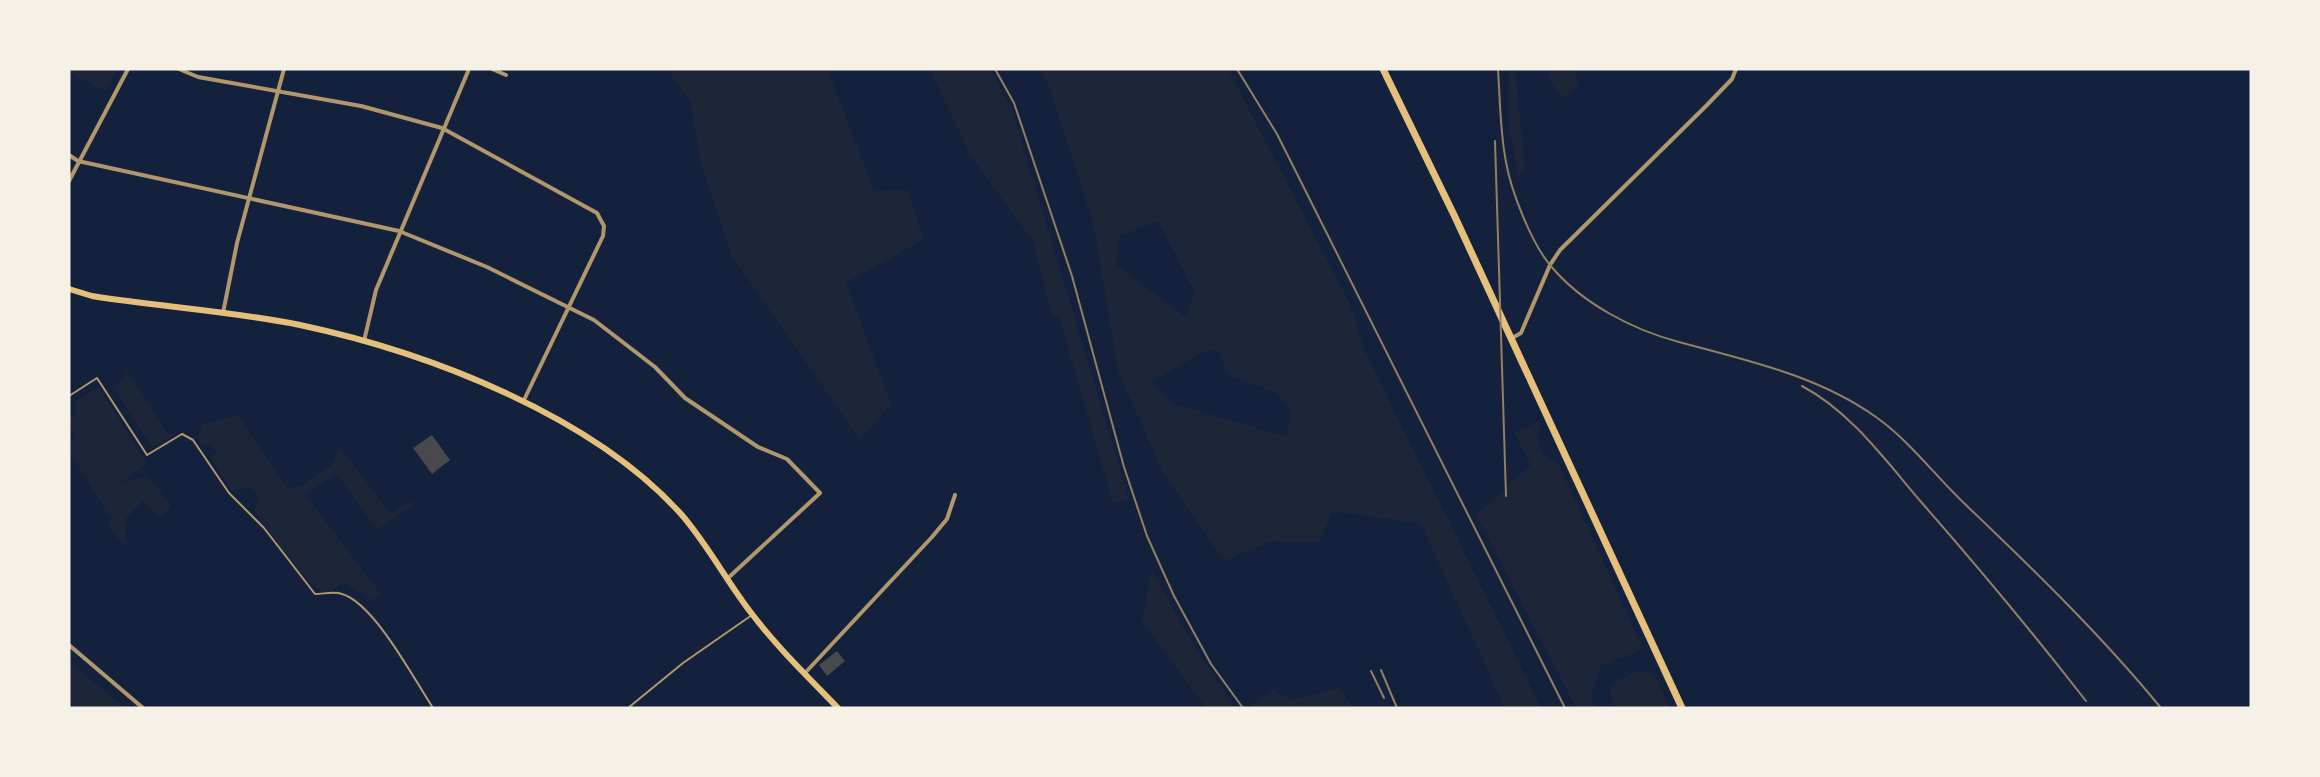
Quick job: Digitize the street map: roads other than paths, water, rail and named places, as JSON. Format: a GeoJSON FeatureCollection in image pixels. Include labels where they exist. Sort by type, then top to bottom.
{"type":"FeatureCollection","features":[{"type":"Feature","properties":{"kind":"main road"},"geometry":{"type":"LineString","coordinates":[[1383,69],[1512,338],[1682,708]]}},
{"type":"Feature","properties":{"kind":"main road"},"geometry":{"type":"LineString","coordinates":[[69,289],[92,296],[299,325],[364,341],[450,370],[561,422],[626,463],[681,514],[752,615],[838,708]]}},
{"type":"Feature","properties":{"kind":"street"},"geometry":{"type":"LineString","coordinates":[[69,181],[128,69]]}},
{"type":"Feature","properties":{"kind":"street"},"geometry":{"type":"LineString","coordinates":[[179,69],[198,77],[361,106],[442,128],[588,206],[597,213],[604,226],[603,236],[522,403]]}},
{"type":"Feature","properties":{"kind":"street"},"geometry":{"type":"LineString","coordinates":[[223,313],[249,198],[284,69]]}},
{"type":"Feature","properties":{"kind":"street"},"geometry":{"type":"LineString","coordinates":[[364,341],[376,290],[468,69]]}},
{"type":"Feature","properties":{"kind":"street"},"geometry":{"type":"LineString","coordinates":[[492,69],[506,75]]}},
{"type":"Feature","properties":{"kind":"street"},"geometry":{"type":"LineString","coordinates":[[1512,338],[1521,333],[1550,265],[1560,250],[1707,105],[1732,79],[1736,69]]}},
{"type":"Feature","properties":{"kind":"street"},"geometry":{"type":"LineString","coordinates":[[69,155],[78,161],[399,231],[487,267],[594,320],[655,367],[685,398],[758,447],[787,459],[820,493],[727,579]]}},
{"type":"Feature","properties":{"kind":"street"},"geometry":{"type":"LineString","coordinates":[[805,673],[932,537],[947,519],[955,495]]}},
{"type":"Feature","properties":{"kind":"street"},"geometry":{"type":"LineString","coordinates":[[69,645],[143,708]]}},
{"type":"Feature","properties":{"kind":"lane"},"geometry":{"type":"LineString","coordinates":[[69,396],[97,378],[147,455],[182,434],[193,440],[229,493],[264,528],[315,594],[341,593],[360,602],[374,617],[433,708]]}},
{"type":"Feature","properties":{"kind":"lane"},"geometry":{"type":"LineString","coordinates":[[628,708],[683,663],[752,615]]}},
{"type":"Feature","properties":{"kind":"railway"},"geometry":{"type":"LineString","coordinates":[[995,69],[1014,103],[1072,276],[1124,467],[1147,536],[1174,596],[1211,664],[1243,708]]}},
{"type":"Feature","properties":{"kind":"railway"},"geometry":{"type":"LineString","coordinates":[[1237,69],[1277,134],[1565,708]]}},
{"type":"Feature","properties":{"kind":"railway"},"geometry":{"type":"LineString","coordinates":[[1498,69],[1502,139],[1512,187],[1536,243],[1550,265],[1563,279],[1592,303],[1644,330],[1806,380],[1853,402],[1876,417],[1912,448],[1956,495],[2067,604],[2161,708]]}},
{"type":"Feature","properties":{"kind":"railway"},"geometry":{"type":"LineString","coordinates":[[1495,141],[1506,496]]}},
{"type":"Feature","properties":{"kind":"railway"},"geometry":{"type":"LineString","coordinates":[[1802,386],[1836,409],[1867,438],[2086,701]]}},
{"type":"Feature","properties":{"kind":"railway"},"geometry":{"type":"LineString","coordinates":[[1381,670],[1397,708]]}},
{"type":"Feature","properties":{"kind":"railway"},"geometry":{"type":"LineString","coordinates":[[1371,671],[1384,698]]}}]}
